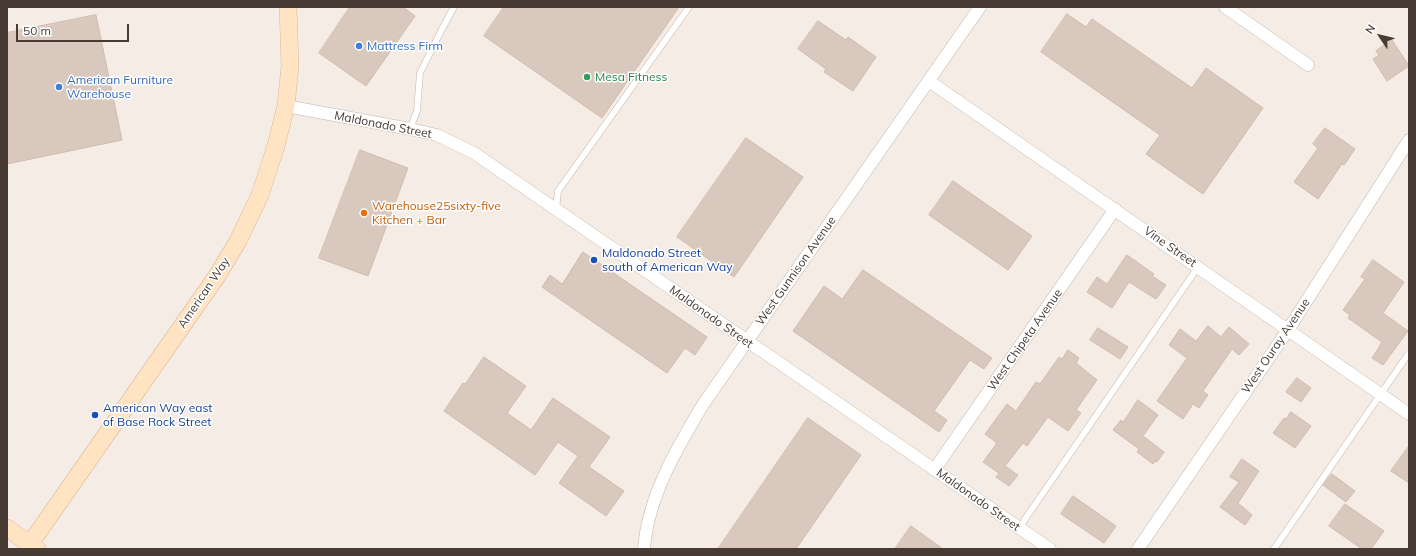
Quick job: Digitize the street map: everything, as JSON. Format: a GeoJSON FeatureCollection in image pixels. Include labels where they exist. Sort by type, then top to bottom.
{"type":"FeatureCollection","features":[{"type":"Feature","properties":{"kind":"street","name":"American Way"},"geometry":{"type":"LineString","coordinates":[[30,548],[217,276],[238,241],[260,195],[276,146],[286,106],[290,66],[288,7]]}},
{"type":"Feature","properties":{"kind":"street","name":"West Gunnison Avenue"},"geometry":{"type":"LineString","coordinates":[[644,549],[645,534],[657,493],[679,444],[704,403],[930,81],[980,7]]}},
{"type":"Feature","properties":{"kind":"street"},"geometry":{"type":"LineString","coordinates":[[1225,7],[1308,65]]}},
{"type":"Feature","properties":{"kind":"street","name":"Vine Street"},"geometry":{"type":"LineString","coordinates":[[930,81],[1409,414]]}},
{"type":"Feature","properties":{"kind":"street","name":"Maldonado Street"},"geometry":{"type":"LineString","coordinates":[[286,106],[437,135],[474,153],[1050,549]]}},
{"type":"Feature","properties":{"kind":"street","name":"West Ouray Avenue"},"geometry":{"type":"LineString","coordinates":[[1138,549],[1288,330],[1409,140]]}},
{"type":"Feature","properties":{"kind":"street","name":"West Chipeta Avenue"},"geometry":{"type":"LineString","coordinates":[[934,470],[1115,209]]}},
{"type":"Feature","properties":{"kind":"street"},"geometry":{"type":"LineString","coordinates":[[7,528],[30,548]]}},
{"type":"Feature","properties":{"kind":"lane"},"geometry":{"type":"LineString","coordinates":[[410,129],[416,111],[420,73],[454,7]]}},
{"type":"Feature","properties":{"kind":"lane"},"geometry":{"type":"LineString","coordinates":[[556,209],[558,191],[689,7]]}},
{"type":"Feature","properties":{"kind":"lane"},"geometry":{"type":"LineString","coordinates":[[1019,528],[1198,267]]}},
{"type":"Feature","properties":{"kind":"lane"},"geometry":{"type":"LineString","coordinates":[[1274,549],[1409,353]]}},
{"type":"Feature","properties":{"kind":"building","name":"Mattress Firm"},"geometry":{"type":"Polygon","coordinates":[[[350,7],[403,7],[415,16],[366,86],[319,53],[350,7]]]}},
{"type":"Feature","properties":{"kind":"building","name":"Mesa Fitness"},"geometry":{"type":"Polygon","coordinates":[[[504,7],[679,7],[602,118],[484,36],[504,7]]]}},
{"type":"Feature","properties":{"kind":"building"},"geometry":{"type":"Polygon","coordinates":[[[1067,14],[1086,27],[1092,19],[1192,88],[1206,68],[1263,108],[1203,194],[1146,154],[1160,135],[1041,52],[1067,14]]]}},
{"type":"Feature","properties":{"kind":"building","name":"American Furniture Warehouse"},"geometry":{"type":"Polygon","coordinates":[[[96,15],[122,140],[7,164],[7,33],[96,15]]]}},
{"type":"Feature","properties":{"kind":"building"},"geometry":{"type":"Polygon","coordinates":[[[818,21],[846,40],[848,37],[876,57],[853,91],[824,72],[826,69],[798,49],[818,21]]]}},
{"type":"Feature","properties":{"kind":"building"},"geometry":{"type":"Polygon","coordinates":[[[1392,40],[1409,66],[1387,81],[1373,59],[1379,55],[1376,51],[1392,40]]]}},
{"type":"Feature","properties":{"kind":"building"},"geometry":{"type":"Polygon","coordinates":[[[1325,128],[1355,149],[1344,165],[1342,164],[1318,199],[1294,182],[1318,148],[1313,144],[1325,128]]]}},
{"type":"Feature","properties":{"kind":"building"},"geometry":{"type":"Polygon","coordinates":[[[746,138],[803,177],[734,277],[677,237],[746,138]]]}},
{"type":"Feature","properties":{"kind":"building","name":"Warehouse25sixty-five Kitchen + Bar"},"geometry":{"type":"Polygon","coordinates":[[[360,150],[408,168],[368,276],[319,258],[360,150]]]}},
{"type":"Feature","properties":{"kind":"building"},"geometry":{"type":"Polygon","coordinates":[[[953,181],[1032,236],[1008,270],[929,215],[953,181]]]}},
{"type":"Feature","properties":{"kind":"building"},"geometry":{"type":"Polygon","coordinates":[[[583,252],[707,337],[695,355],[685,348],[667,373],[542,287],[550,275],[562,284],[583,252]]]}},
{"type":"Feature","properties":{"kind":"building"},"geometry":{"type":"Polygon","coordinates":[[[1127,255],[1154,274],[1152,276],[1166,285],[1156,299],[1129,282],[1112,308],[1087,292],[1097,277],[1107,284],[1127,255]]]}},
{"type":"Feature","properties":{"kind":"building"},"geometry":{"type":"Polygon","coordinates":[[[1373,260],[1404,282],[1383,313],[1408,331],[1383,365],[1372,358],[1382,342],[1348,318],[1350,315],[1343,310],[1365,279],[1361,277],[1373,260]]]}},
{"type":"Feature","properties":{"kind":"building"},"geometry":{"type":"Polygon","coordinates":[[[863,270],[992,358],[984,369],[970,360],[934,411],[947,420],[939,432],[793,331],[824,286],[842,299],[863,270]]]}},
{"type":"Feature","properties":{"kind":"building"},"geometry":{"type":"Polygon","coordinates":[[[1208,326],[1221,337],[1229,327],[1249,344],[1239,355],[1232,349],[1203,391],[1208,395],[1199,408],[1193,404],[1183,419],[1157,401],[1187,358],[1169,345],[1180,329],[1196,341],[1208,326]]]}},
{"type":"Feature","properties":{"kind":"building"},"geometry":{"type":"Polygon","coordinates":[[[1098,328],[1128,347],[1120,359],[1090,340],[1098,328]]]}},
{"type":"Feature","properties":{"kind":"building"},"geometry":{"type":"Polygon","coordinates":[[[1068,350],[1079,358],[1076,363],[1097,380],[1076,410],[1081,413],[1068,431],[1048,417],[1027,446],[1023,443],[1005,466],[1018,475],[1009,486],[996,477],[999,473],[983,462],[997,443],[985,434],[1007,404],[1016,411],[1036,382],[1040,384],[1059,357],[1062,359],[1068,350]]]}},
{"type":"Feature","properties":{"kind":"building"},"geometry":{"type":"Polygon","coordinates":[[[484,357],[526,386],[507,413],[531,430],[553,398],[610,437],[589,467],[624,491],[606,516],[559,483],[578,456],[558,442],[535,475],[444,411],[463,383],[465,384],[484,357]]]}},
{"type":"Feature","properties":{"kind":"building"},"geometry":{"type":"Polygon","coordinates":[[[1297,378],[1311,388],[1301,402],[1286,392],[1297,378]]]}},
{"type":"Feature","properties":{"kind":"building"},"geometry":{"type":"Polygon","coordinates":[[[1138,400],[1158,415],[1143,436],[1164,452],[1157,462],[1155,461],[1153,464],[1137,452],[1139,449],[1113,430],[1121,420],[1123,422],[1138,400]]]}},
{"type":"Feature","properties":{"kind":"building"},"geometry":{"type":"Polygon","coordinates":[[[1291,412],[1311,426],[1295,448],[1273,433],[1284,418],[1286,419],[1291,412]]]}},
{"type":"Feature","properties":{"kind":"building"},"geometry":{"type":"Polygon","coordinates":[[[808,418],[861,455],[796,549],[718,549],[808,418]]]}},
{"type":"Feature","properties":{"kind":"building"},"geometry":{"type":"Polygon","coordinates":[[[1409,446],[1409,483],[1391,471],[1409,446]]]}},
{"type":"Feature","properties":{"kind":"building"},"geometry":{"type":"Polygon","coordinates":[[[1242,459],[1259,471],[1238,503],[1252,515],[1245,525],[1220,507],[1239,482],[1230,477],[1242,459]]]}},
{"type":"Feature","properties":{"kind":"building"},"geometry":{"type":"Polygon","coordinates":[[[1332,474],[1355,491],[1346,502],[1323,485],[1332,474]]]}},
{"type":"Feature","properties":{"kind":"building"},"geometry":{"type":"Polygon","coordinates":[[[1073,496],[1116,526],[1104,543],[1061,514],[1073,496]]]}},
{"type":"Feature","properties":{"kind":"building"},"geometry":{"type":"Polygon","coordinates":[[[1345,504],[1384,531],[1371,549],[1362,549],[1329,526],[1345,504]]]}},
{"type":"Feature","properties":{"kind":"building"},"geometry":{"type":"Polygon","coordinates":[[[911,526],[943,549],[895,549],[911,526]]]}},
{"type":"Feature","properties":{"kind":"place","name":"Mattress Firm"},"geometry":{"type":"Point","coordinates":[359,46]}},
{"type":"Feature","properties":{"kind":"place","name":"Mesa Fitness"},"geometry":{"type":"Point","coordinates":[587,77]}},
{"type":"Feature","properties":{"kind":"place","name":"American Furniture Warehouse"},"geometry":{"type":"Point","coordinates":[59,87]}},
{"type":"Feature","properties":{"kind":"place","name":"Warehouse25sixty-five Kitchen + Bar"},"geometry":{"type":"Point","coordinates":[364,213]}},
{"type":"Feature","properties":{"kind":"place","name":"Maldonado Street south of American Way"},"geometry":{"type":"Point","coordinates":[594,260]}},
{"type":"Feature","properties":{"kind":"place","name":"American Way east of Base Rock Street"},"geometry":{"type":"Point","coordinates":[95,415]}}]}
